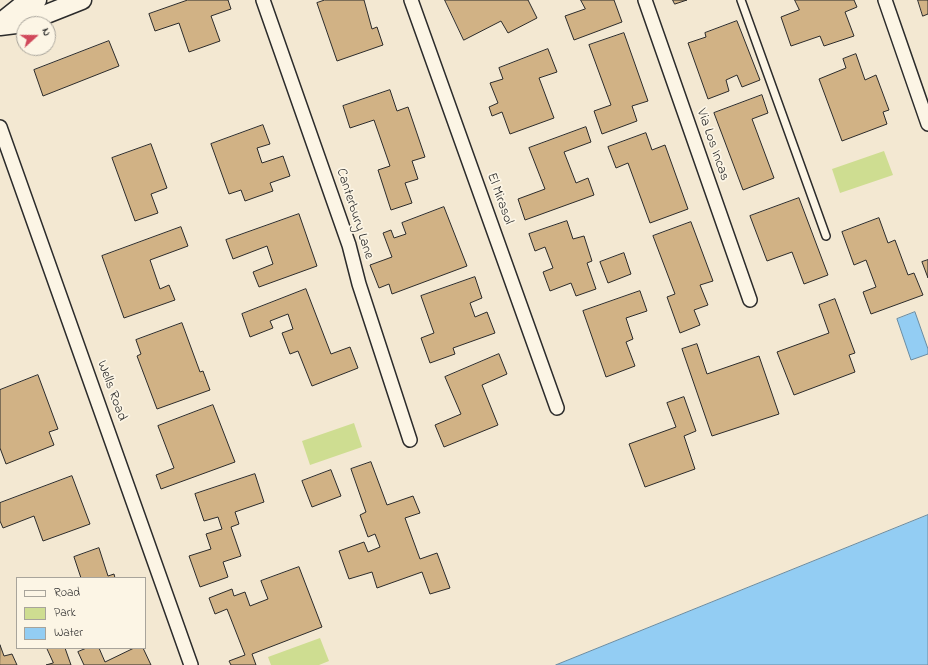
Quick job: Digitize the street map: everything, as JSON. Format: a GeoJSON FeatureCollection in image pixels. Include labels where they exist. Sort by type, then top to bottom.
{"type":"FeatureCollection","features":[{"type":"Feature","properties":{"kind":"street"},"geometry":{"type":"LineString","coordinates":[[0,23],[20,7],[37,0]]}},
{"type":"Feature","properties":{"kind":"street"},"geometry":{"type":"LineString","coordinates":[[0,26],[24,23],[82,0]]}},
{"type":"Feature","properties":{"kind":"street","name":"Canterbury Lane"},"geometry":{"type":"LineString","coordinates":[[263,0],[349,244],[359,284],[410,440]]}},
{"type":"Feature","properties":{"kind":"street","name":"El Mirasol"},"geometry":{"type":"LineString","coordinates":[[411,0],[557,408]]}},
{"type":"Feature","properties":{"kind":"street","name":"Via Los Incas"},"geometry":{"type":"LineString","coordinates":[[645,0],[750,300]]}},
{"type":"Feature","properties":{"kind":"street"},"geometry":{"type":"LineString","coordinates":[[885,0],[928,124]]}},
{"type":"Feature","properties":{"kind":"street","name":"Wells Road"},"geometry":{"type":"LineString","coordinates":[[0,127],[191,665]]}},
{"type":"Feature","properties":{"kind":"lane"},"geometry":{"type":"LineString","coordinates":[[741,0],[826,236]]}},
{"type":"Feature","properties":{"kind":"green space"},"geometry":{"type":"Polygon","coordinates":[[[884,151],[893,175],[840,193],[832,169],[884,151]]]}},
{"type":"Feature","properties":{"kind":"green space"},"geometry":{"type":"Polygon","coordinates":[[[354,423],[362,447],[310,465],[302,441],[354,423]]]}},
{"type":"Feature","properties":{"kind":"green space"},"geometry":{"type":"Polygon","coordinates":[[[320,638],[329,661],[319,665],[271,665],[268,657],[320,638]]]}},
{"type":"Feature","properties":{"kind":"water"},"geometry":{"type":"Polygon","coordinates":[[[915,312],[928,349],[928,354],[911,360],[897,319],[915,312]]]}},
{"type":"Feature","properties":{"kind":"water"},"geometry":{"type":"Polygon","coordinates":[[[928,515],[928,665],[556,665],[928,515]]]}},
{"type":"Feature","properties":{"kind":"building"},"geometry":{"type":"Polygon","coordinates":[[[188,0],[228,0],[231,9],[211,16],[220,41],[189,52],[179,23],[155,31],[149,14],[188,0]]]}},
{"type":"Feature","properties":{"kind":"building"},"geometry":{"type":"Polygon","coordinates":[[[325,0],[364,0],[372,29],[377,27],[383,45],[337,61],[317,3],[325,0]]]}},
{"type":"Feature","properties":{"kind":"building"},"geometry":{"type":"Polygon","coordinates":[[[445,0],[528,0],[537,18],[508,33],[501,21],[464,40],[445,0]]]}},
{"type":"Feature","properties":{"kind":"building"},"geometry":{"type":"Polygon","coordinates":[[[581,0],[614,0],[622,22],[574,40],[565,16],[585,9],[581,0]]]}},
{"type":"Feature","properties":{"kind":"building"},"geometry":{"type":"Polygon","coordinates":[[[673,0],[687,0],[675,4],[673,0]]]}},
{"type":"Feature","properties":{"kind":"building"},"geometry":{"type":"Polygon","coordinates":[[[795,0],[854,0],[857,7],[845,12],[854,36],[824,46],[820,36],[791,46],[781,17],[799,10],[795,0]]]}},
{"type":"Feature","properties":{"kind":"building"},"geometry":{"type":"Polygon","coordinates":[[[918,0],[928,0],[928,14],[923,16],[918,0]]]}},
{"type":"Feature","properties":{"kind":"building"},"geometry":{"type":"Polygon","coordinates":[[[737,21],[760,80],[742,87],[737,75],[726,80],[729,91],[708,99],[688,43],[706,37],[705,33],[737,21]]]}},
{"type":"Feature","properties":{"kind":"building"},"geometry":{"type":"Polygon","coordinates":[[[624,33],[648,101],[632,106],[637,121],[602,134],[594,111],[611,105],[589,45],[624,33]]]}},
{"type":"Feature","properties":{"kind":"building"},"geometry":{"type":"Polygon","coordinates":[[[109,41],[119,66],[43,96],[34,70],[109,41]]]}},
{"type":"Feature","properties":{"kind":"building"},"geometry":{"type":"Polygon","coordinates":[[[548,49],[557,72],[539,78],[554,118],[510,134],[502,112],[492,116],[489,107],[498,103],[490,83],[503,79],[499,68],[548,49]]]}},
{"type":"Feature","properties":{"kind":"building"},"geometry":{"type":"Polygon","coordinates":[[[856,54],[865,80],[876,75],[889,110],[883,112],[887,124],[842,141],[819,79],[846,68],[843,59],[856,54]]]}},
{"type":"Feature","properties":{"kind":"building"},"geometry":{"type":"Polygon","coordinates":[[[390,90],[397,111],[408,107],[425,157],[412,161],[418,179],[405,183],[412,203],[391,210],[378,170],[390,166],[374,120],[350,128],[343,106],[390,90]]]}},
{"type":"Feature","properties":{"kind":"building"},"geometry":{"type":"Polygon","coordinates":[[[762,95],[768,113],[752,119],[774,178],[743,190],[714,113],[762,95]]]}},
{"type":"Feature","properties":{"kind":"building"},"geometry":{"type":"Polygon","coordinates":[[[263,125],[270,144],[257,148],[262,163],[283,156],[290,176],[270,183],[273,191],[245,201],[241,190],[229,194],[211,144],[263,125]]]}},
{"type":"Feature","properties":{"kind":"building"},"geometry":{"type":"Polygon","coordinates":[[[586,127],[591,142],[564,152],[576,183],[588,178],[594,195],[525,220],[518,199],[545,189],[529,148],[586,127]]]}},
{"type":"Feature","properties":{"kind":"building"},"geometry":{"type":"Polygon","coordinates":[[[646,133],[652,150],[665,145],[688,209],[650,223],[628,163],[616,168],[608,147],[646,133]]]}},
{"type":"Feature","properties":{"kind":"building"},"geometry":{"type":"Polygon","coordinates":[[[151,144],[167,188],[151,194],[158,213],[135,221],[112,158],[151,144]]]}},
{"type":"Feature","properties":{"kind":"building"},"geometry":{"type":"Polygon","coordinates":[[[799,198],[828,275],[804,284],[792,252],[767,261],[750,216],[799,198]]]}},
{"type":"Feature","properties":{"kind":"building"},"geometry":{"type":"Polygon","coordinates":[[[444,207],[467,266],[392,294],[389,284],[379,288],[370,265],[392,257],[383,233],[391,230],[394,238],[406,234],[402,223],[444,207]]]}},
{"type":"Feature","properties":{"kind":"building"},"geometry":{"type":"Polygon","coordinates":[[[299,214],[317,266],[259,287],[253,272],[273,264],[267,246],[233,259],[226,240],[299,214]]]}},
{"type":"Feature","properties":{"kind":"building"},"geometry":{"type":"Polygon","coordinates":[[[879,218],[888,243],[895,240],[908,275],[914,273],[923,295],[871,314],[863,292],[876,287],[866,260],[854,265],[842,232],[879,218]]]}},
{"type":"Feature","properties":{"kind":"building"},"geometry":{"type":"Polygon","coordinates":[[[567,221],[573,239],[584,236],[592,261],[587,263],[596,289],[576,296],[571,283],[550,291],[543,272],[553,268],[545,247],[535,251],[529,234],[567,221]]]}},
{"type":"Feature","properties":{"kind":"building"},"geometry":{"type":"Polygon","coordinates":[[[691,222],[713,281],[700,285],[708,305],[694,310],[700,325],[680,333],[667,297],[675,294],[653,236],[691,222]]]}},
{"type":"Feature","properties":{"kind":"building"},"geometry":{"type":"Polygon","coordinates":[[[181,227],[188,246],[150,260],[160,289],[169,285],[175,300],[124,318],[102,256],[181,227]]]}},
{"type":"Feature","properties":{"kind":"building"},"geometry":{"type":"Polygon","coordinates":[[[624,253],[631,274],[608,283],[600,262],[624,253]]]}},
{"type":"Feature","properties":{"kind":"building"},"geometry":{"type":"Polygon","coordinates":[[[928,260],[928,278],[922,262],[928,260]]]}},
{"type":"Feature","properties":{"kind":"building"},"geometry":{"type":"Polygon","coordinates":[[[475,277],[482,298],[470,303],[475,317],[487,312],[495,333],[453,348],[455,354],[430,363],[421,338],[434,333],[421,296],[475,277]]]}},
{"type":"Feature","properties":{"kind":"building"},"geometry":{"type":"Polygon","coordinates":[[[306,289],[331,354],[350,347],[358,368],[312,386],[298,351],[290,354],[282,333],[293,329],[288,314],[270,321],[273,328],[250,337],[242,314],[306,289]]]}},
{"type":"Feature","properties":{"kind":"building"},"geometry":{"type":"Polygon","coordinates":[[[640,291],[647,311],[626,318],[633,339],[626,342],[635,366],[606,377],[583,311],[640,291]]]}},
{"type":"Feature","properties":{"kind":"building"},"geometry":{"type":"Polygon","coordinates":[[[835,299],[855,353],[849,355],[855,372],[794,395],[777,352],[829,333],[819,305],[835,299]]]}},
{"type":"Feature","properties":{"kind":"building"},"geometry":{"type":"Polygon","coordinates":[[[182,323],[200,372],[203,371],[210,390],[157,409],[137,356],[141,354],[136,340],[182,323]]]}},
{"type":"Feature","properties":{"kind":"building"},"geometry":{"type":"Polygon","coordinates":[[[697,344],[707,374],[759,356],[779,414],[712,436],[682,349],[697,344]]]}},
{"type":"Feature","properties":{"kind":"building"},"geometry":{"type":"Polygon","coordinates":[[[499,354],[507,374],[482,385],[498,425],[444,447],[435,425],[461,414],[445,377],[499,354]]]}},
{"type":"Feature","properties":{"kind":"building"},"geometry":{"type":"Polygon","coordinates":[[[38,375],[58,429],[49,432],[54,445],[6,464],[0,448],[0,390],[38,375]]]}},
{"type":"Feature","properties":{"kind":"building"},"geometry":{"type":"Polygon","coordinates":[[[684,397],[696,431],[684,436],[695,469],[645,487],[629,444],[676,427],[667,403],[684,397]]]}},
{"type":"Feature","properties":{"kind":"building"},"geometry":{"type":"Polygon","coordinates":[[[213,405],[235,462],[161,489],[156,475],[174,468],[158,426],[213,405]]]}},
{"type":"Feature","properties":{"kind":"building"},"geometry":{"type":"Polygon","coordinates":[[[371,462],[387,505],[413,496],[420,513],[405,518],[420,559],[437,553],[450,588],[430,594],[422,572],[377,588],[372,572],[349,579],[339,551],[364,542],[368,552],[380,547],[375,534],[368,537],[360,515],[366,512],[351,469],[371,462]]]}},
{"type":"Feature","properties":{"kind":"building"},"geometry":{"type":"Polygon","coordinates":[[[331,470],[341,496],[312,507],[302,481],[331,470]]]}},
{"type":"Feature","properties":{"kind":"building"},"geometry":{"type":"Polygon","coordinates":[[[255,474],[264,502],[235,512],[239,524],[231,527],[241,556],[223,562],[228,577],[200,587],[189,556],[211,549],[206,534],[222,529],[218,517],[204,521],[195,494],[255,474]]]}},
{"type":"Feature","properties":{"kind":"building"},"geometry":{"type":"Polygon","coordinates":[[[72,476],[90,524],[43,541],[34,516],[3,528],[0,521],[0,503],[72,476]]]}},
{"type":"Feature","properties":{"kind":"building"},"geometry":{"type":"Polygon","coordinates":[[[99,548],[108,576],[114,574],[115,577],[81,577],[74,557],[99,548]]]}},
{"type":"Feature","properties":{"kind":"building"},"geometry":{"type":"Polygon","coordinates":[[[299,567],[322,627],[252,654],[256,665],[231,665],[229,661],[245,655],[227,609],[215,614],[209,598],[232,589],[234,596],[245,592],[250,606],[268,599],[261,581],[299,567]]]}},
{"type":"Feature","properties":{"kind":"building"},"geometry":{"type":"Polygon","coordinates":[[[0,645],[4,656],[12,654],[17,665],[0,665],[0,645]]]}},
{"type":"Feature","properties":{"kind":"building"},"geometry":{"type":"Polygon","coordinates":[[[47,649],[65,649],[71,665],[46,665],[53,663],[47,649]]]}},
{"type":"Feature","properties":{"kind":"building"},"geometry":{"type":"Polygon","coordinates":[[[85,649],[99,649],[105,662],[132,649],[143,649],[151,665],[84,665],[78,652],[85,649]]]}}]}
